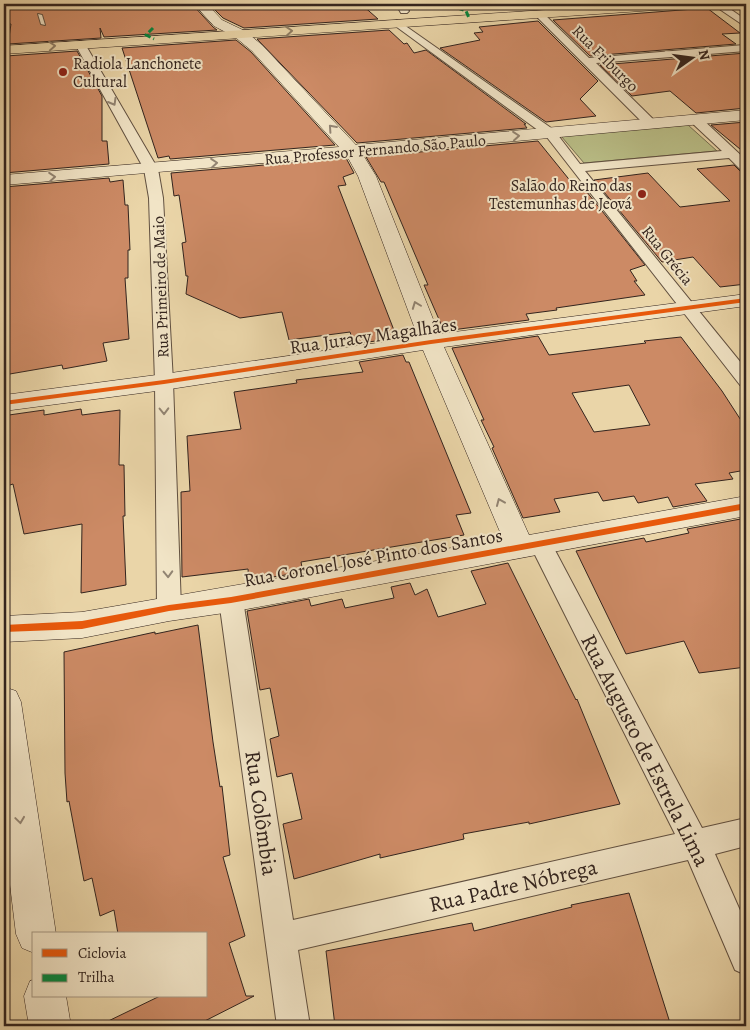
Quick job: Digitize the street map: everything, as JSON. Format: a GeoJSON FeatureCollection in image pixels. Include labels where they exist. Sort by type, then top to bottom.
{"type":"FeatureCollection","features":[{"type":"Feature","properties":{"kind":"main road"},"geometry":{"type":"LineString","coordinates":[[125,29],[524,4]]}},
{"type":"Feature","properties":{"kind":"main road"},"geometry":{"type":"LineString","coordinates":[[4,50],[240,34],[400,13],[539,14],[686,4]]}},
{"type":"Feature","properties":{"kind":"main road"},"geometry":{"type":"LineString","coordinates":[[32,35],[46,29]]}},
{"type":"Feature","properties":{"kind":"street"},"geometry":{"type":"LineString","coordinates":[[200,4],[218,23],[240,34],[257,48],[352,151],[367,176],[431,342],[530,545]]}},
{"type":"Feature","properties":{"kind":"street"},"geometry":{"type":"LineString","coordinates":[[717,4],[746,24]]}},
{"type":"Feature","properties":{"kind":"street","name":"Rua Grécia"},"geometry":{"type":"LineString","coordinates":[[400,13],[550,133],[746,381]]}},
{"type":"Feature","properties":{"kind":"street","name":"Rua Friburgo"},"geometry":{"type":"LineString","coordinates":[[539,14],[651,124]]}},
{"type":"Feature","properties":{"kind":"street","name":"Rua Primeiro de Maio"},"geometry":{"type":"LineString","coordinates":[[80,44],[151,169],[158,226],[164,382],[169,608]]}},
{"type":"Feature","properties":{"kind":"street"},"geometry":{"type":"LineString","coordinates":[[587,61],[744,48]]}},
{"type":"Feature","properties":{"kind":"street","name":"Rua Professor Fernando São Paulo"},"geometry":{"type":"LineString","coordinates":[[4,180],[151,169],[746,115]]}},
{"type":"Feature","properties":{"kind":"street"},"geometry":{"type":"LineString","coordinates":[[696,120],[746,167]]}},
{"type":"Feature","properties":{"kind":"street"},"geometry":{"type":"LineString","coordinates":[[576,168],[732,154]]}},
{"type":"Feature","properties":{"kind":"street","name":"Rua Juracy Magalhães"},"geometry":{"type":"LineString","coordinates":[[4,403],[164,382],[431,342],[746,300]]}},
{"type":"Feature","properties":{"kind":"street","name":"Rua Coronel José Pinto dos Santos"},"geometry":{"type":"LineString","coordinates":[[4,629],[82,625],[169,608],[231,600],[746,506]]}},
{"type":"Feature","properties":{"kind":"street","name":"Rua Augusto de Estrela Lima"},"geometry":{"type":"LineString","coordinates":[[530,545],[696,843],[746,959]]}},
{"type":"Feature","properties":{"kind":"street","name":"Rua Colômbia"},"geometry":{"type":"LineString","coordinates":[[231,600],[294,1026]]}},
{"type":"Feature","properties":{"kind":"street"},"geometry":{"type":"LineString","coordinates":[[4,702],[36,932]]}},
{"type":"Feature","properties":{"kind":"street","name":"Rua Padre Nóbrega"},"geometry":{"type":"LineString","coordinates":[[280,939],[746,832]]}},
{"type":"Feature","properties":{"kind":"street"},"geometry":{"type":"LineString","coordinates":[[45,998],[50,1026]]}},
{"type":"Feature","properties":{"kind":"lane"},"geometry":{"type":"LineString","coordinates":[[40,15],[46,29]]}},
{"type":"Feature","properties":{"kind":"green space"},"geometry":{"type":"Polygon","coordinates":[[[688,125],[717,151],[584,163],[561,136],[688,125]]]}},
{"type":"Feature","properties":{"kind":"building"},"geometry":{"type":"Polygon","coordinates":[[[4,4],[192,4],[217,30],[104,37],[100,28],[101,38],[8,44],[11,24],[4,24],[4,4]]]}},
{"type":"Feature","properties":{"kind":"building"},"geometry":{"type":"Polygon","coordinates":[[[209,4],[361,4],[378,19],[244,28],[223,18],[209,4]]]}},
{"type":"Feature","properties":{"kind":"building"},"geometry":{"type":"Polygon","coordinates":[[[707,8],[740,33],[722,34],[736,44],[590,56],[553,20],[707,8]]]}},
{"type":"Feature","properties":{"kind":"building"},"geometry":{"type":"Polygon","coordinates":[[[538,21],[598,81],[580,99],[596,116],[546,122],[440,48],[480,40],[474,33],[483,32],[479,27],[538,21]]]}},
{"type":"Feature","properties":{"kind":"building"},"geometry":{"type":"Polygon","coordinates":[[[389,30],[404,44],[407,43],[414,53],[426,50],[526,124],[524,124],[527,128],[357,143],[257,39],[389,30]]]}},
{"type":"Feature","properties":{"kind":"building"},"geometry":{"type":"Polygon","coordinates":[[[236,40],[251,52],[335,145],[170,159],[169,156],[158,158],[122,48],[236,40]]]}},
{"type":"Feature","properties":{"kind":"building"},"geometry":{"type":"Polygon","coordinates":[[[77,51],[102,96],[102,141],[107,141],[109,164],[4,173],[4,74],[6,56],[77,51]]]}},
{"type":"Feature","properties":{"kind":"building"},"geometry":{"type":"Polygon","coordinates":[[[746,53],[746,108],[696,113],[670,91],[632,96],[600,65],[746,53]]]}},
{"type":"Feature","properties":{"kind":"building"},"geometry":{"type":"Polygon","coordinates":[[[746,122],[746,154],[711,125],[746,122]]]}},
{"type":"Feature","properties":{"kind":"building"},"geometry":{"type":"Polygon","coordinates":[[[538,141],[572,183],[579,182],[645,265],[630,270],[637,281],[634,281],[645,295],[526,314],[529,320],[444,331],[424,285],[428,285],[384,182],[381,182],[366,157],[538,141]]]}},
{"type":"Feature","properties":{"kind":"building"},"geometry":{"type":"Polygon","coordinates":[[[346,158],[354,173],[343,177],[346,185],[338,186],[397,338],[354,344],[350,332],[289,340],[282,312],[240,318],[186,294],[188,276],[186,276],[182,243],[186,242],[179,195],[174,196],[171,173],[346,158]]]}},
{"type":"Feature","properties":{"kind":"building"},"geometry":{"type":"Polygon","coordinates":[[[734,165],[740,171],[746,173],[746,284],[720,287],[693,257],[662,262],[594,180],[648,173],[680,207],[730,201],[697,169],[734,165]]]}},
{"type":"Feature","properties":{"kind":"building"},"geometry":{"type":"Polygon","coordinates":[[[109,178],[110,182],[123,180],[125,205],[128,205],[130,250],[128,250],[128,278],[125,278],[129,339],[103,343],[107,361],[63,369],[62,365],[4,375],[4,187],[109,178]]]}},
{"type":"Feature","properties":{"kind":"building"},"geometry":{"type":"Polygon","coordinates":[[[538,336],[549,355],[681,337],[722,391],[746,428],[746,470],[729,473],[733,479],[695,484],[707,501],[673,507],[668,497],[638,503],[634,496],[603,501],[598,492],[554,499],[560,512],[523,518],[481,420],[484,420],[452,348],[538,336]],[[629,385],[572,393],[594,432],[650,425],[629,385]]]}},
{"type":"Feature","properties":{"kind":"building"},"geometry":{"type":"Polygon","coordinates":[[[403,355],[406,362],[409,362],[471,513],[456,515],[464,535],[301,562],[303,572],[249,581],[248,569],[182,577],[181,492],[190,491],[187,436],[241,429],[234,392],[297,383],[296,380],[363,372],[359,362],[403,355]]]}},
{"type":"Feature","properties":{"kind":"building"},"geometry":{"type":"Polygon","coordinates":[[[81,409],[82,415],[120,410],[119,465],[124,465],[125,516],[123,516],[126,585],[81,593],[82,524],[24,534],[13,484],[7,486],[4,468],[4,449],[6,448],[9,415],[44,410],[44,415],[81,409]]]}},
{"type":"Feature","properties":{"kind":"building"},"geometry":{"type":"Polygon","coordinates":[[[746,518],[746,667],[699,673],[684,641],[626,654],[576,551],[644,538],[646,542],[689,533],[687,529],[746,518]]]}},
{"type":"Feature","properties":{"kind":"building"},"geometry":{"type":"Polygon","coordinates":[[[508,563],[577,699],[620,804],[529,824],[529,822],[463,834],[464,839],[380,858],[380,854],[294,879],[283,824],[302,819],[292,773],[277,777],[270,739],[279,736],[270,688],[260,690],[247,611],[309,599],[311,606],[342,599],[345,608],[394,598],[391,587],[410,583],[415,595],[427,589],[438,617],[486,604],[471,571],[508,563]]]}},
{"type":"Feature","properties":{"kind":"building"},"geometry":{"type":"Polygon","coordinates":[[[198,625],[213,742],[220,787],[222,786],[230,855],[223,857],[245,936],[229,943],[246,996],[254,996],[195,1026],[98,1026],[156,998],[208,998],[208,932],[118,932],[114,910],[100,916],[92,878],[84,881],[69,801],[67,802],[64,652],[155,632],[155,634],[198,625]]]}},
{"type":"Feature","properties":{"kind":"building"},"geometry":{"type":"Polygon","coordinates":[[[629,893],[671,1026],[335,1026],[326,951],[472,923],[474,931],[572,907],[571,905],[629,893]]]}},
{"type":"Feature","properties":{"kind":"marked path"},"geometry":{"type":"LineString","coordinates":[[458,8],[466,11],[469,18]]}},
{"type":"Feature","properties":{"kind":"marked path"},"geometry":{"type":"LineString","coordinates":[[153,28],[146,35],[154,39]]}},
{"type":"Feature","properties":{"kind":"cycle path"},"geometry":{"type":"LineString","coordinates":[[4,403],[164,382],[431,342],[746,300]]}},
{"type":"Feature","properties":{"kind":"cycle path"},"geometry":{"type":"LineString","coordinates":[[4,629],[82,625],[169,608],[231,600],[746,506]]}},
{"type":"Feature","properties":{"kind":"place","name":"Radiola Lanchonete Cultural"},"geometry":{"type":"Point","coordinates":[63,72]}},
{"type":"Feature","properties":{"kind":"place","name":"Salão do Reino das Testemunhas de Jeová"},"geometry":{"type":"Point","coordinates":[642,194]}}]}
